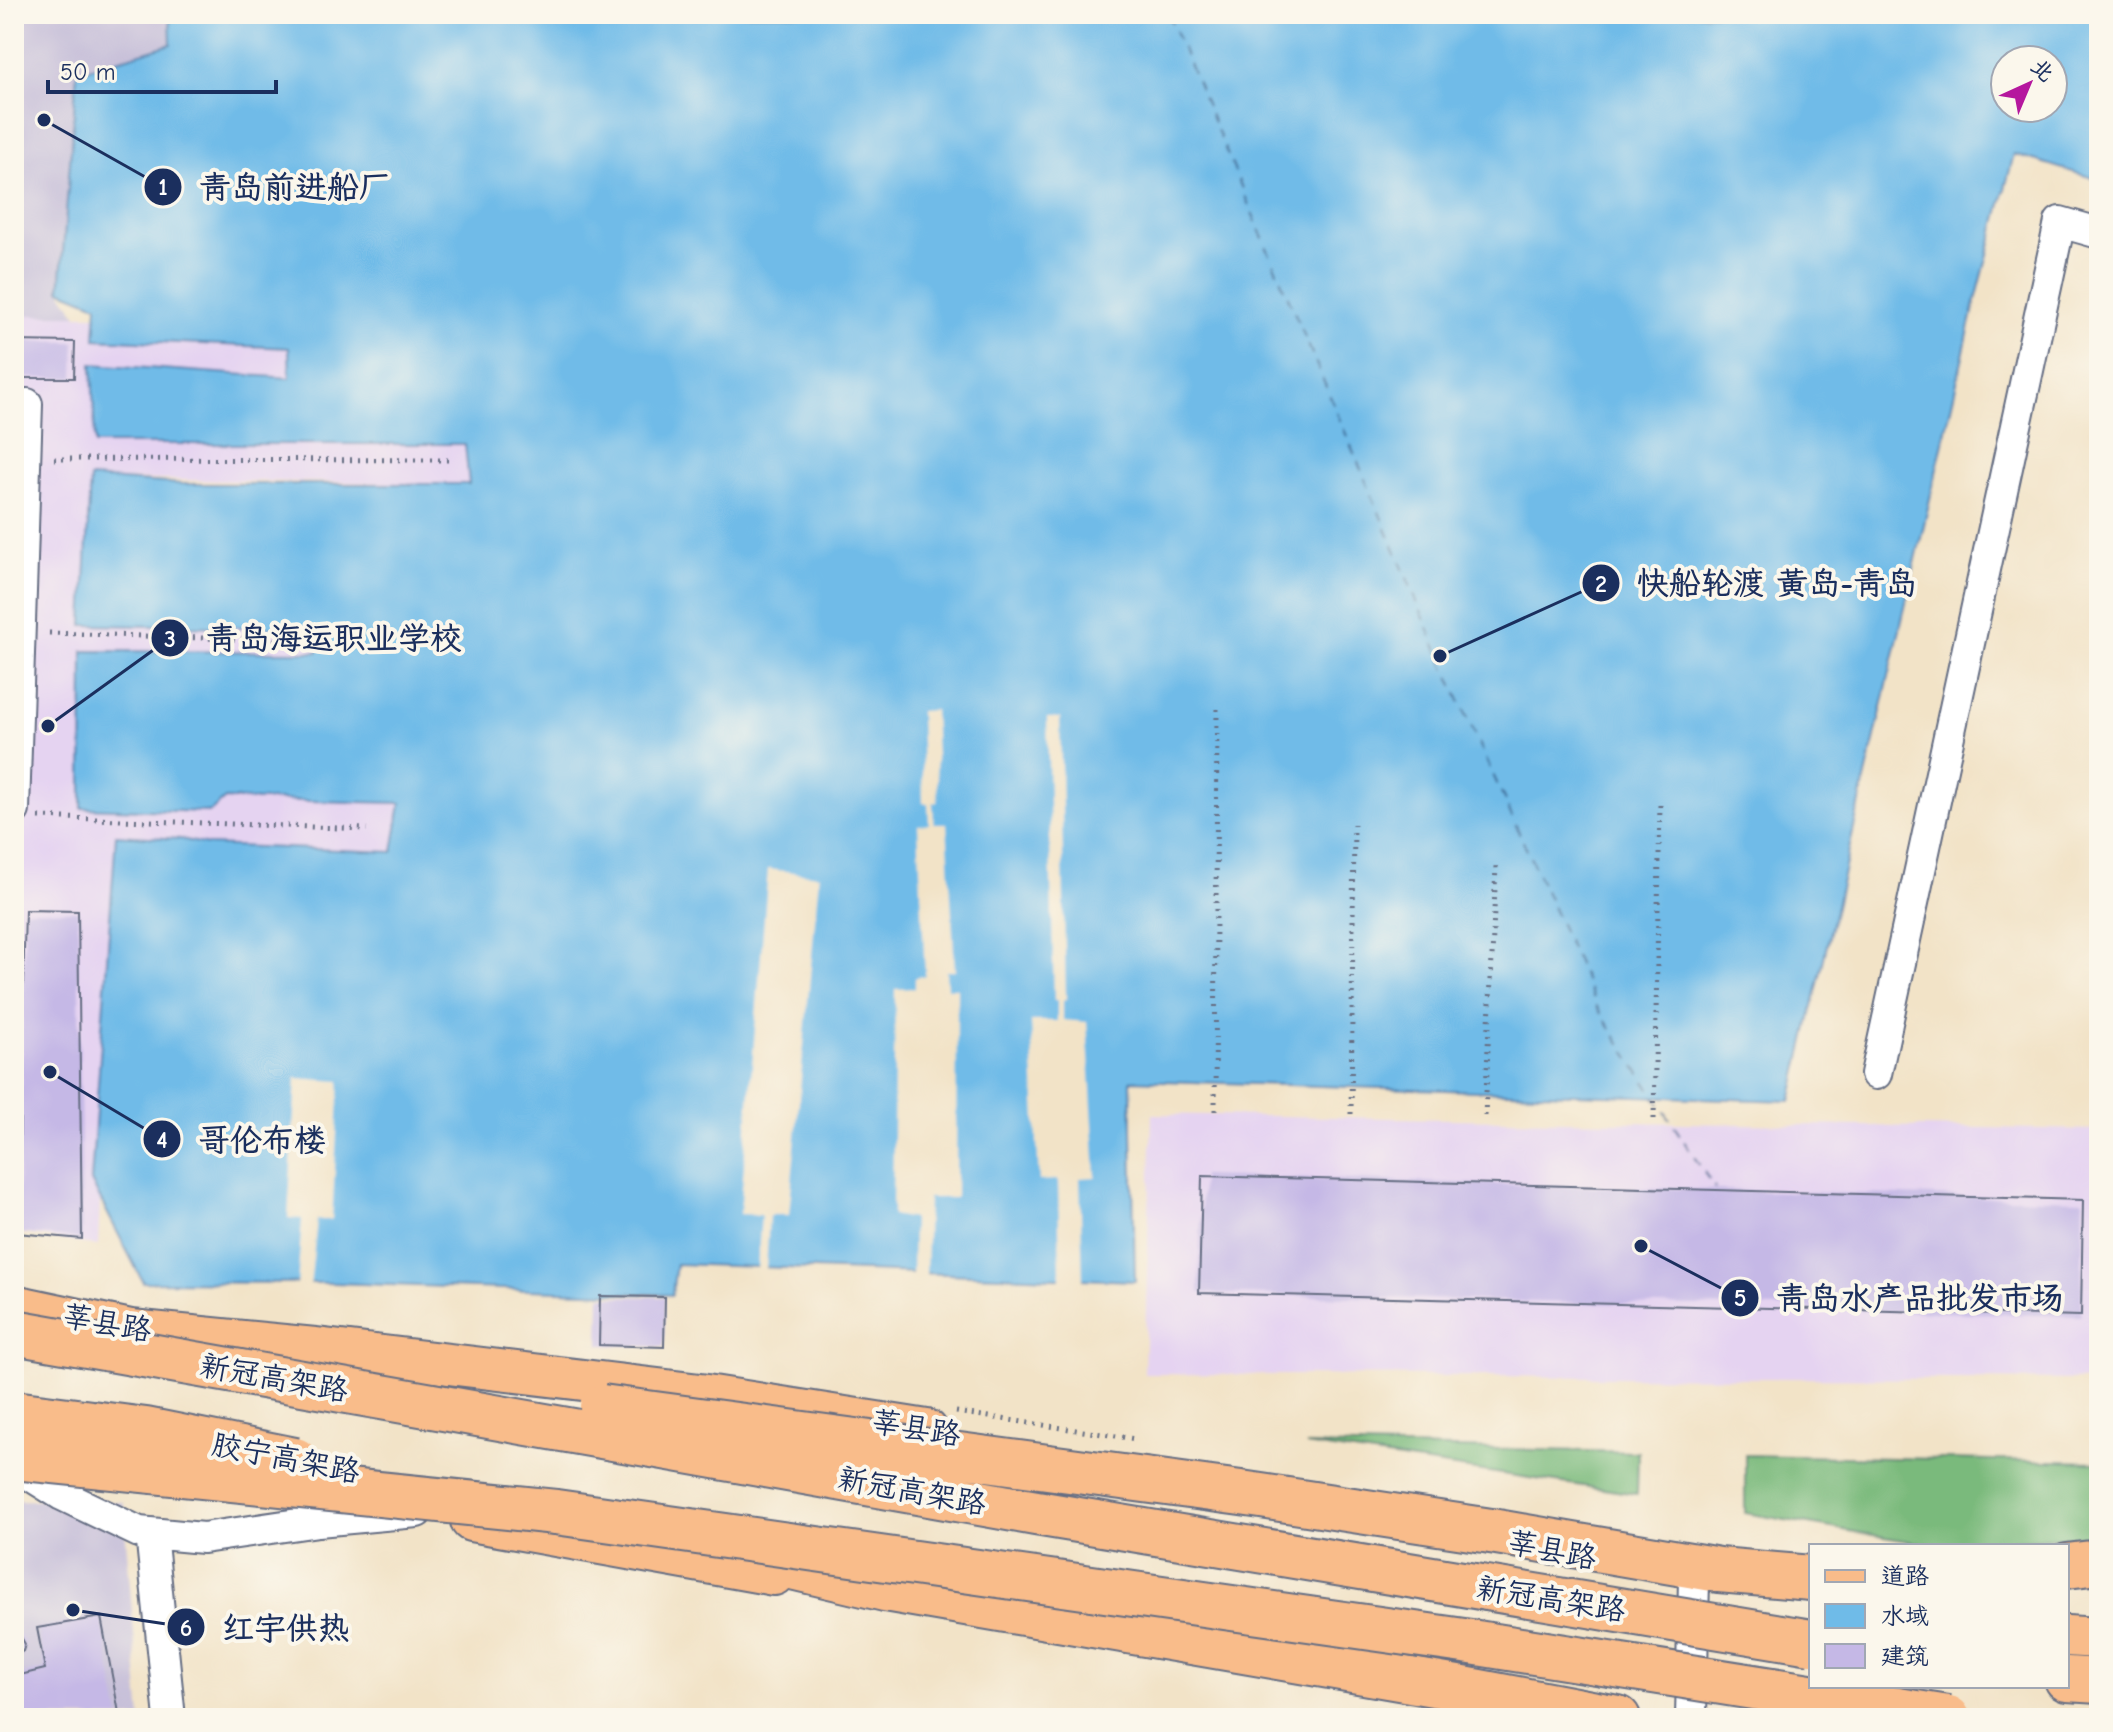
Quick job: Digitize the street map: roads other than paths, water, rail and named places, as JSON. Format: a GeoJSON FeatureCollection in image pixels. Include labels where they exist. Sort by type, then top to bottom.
{"type":"FeatureCollection","features":[{"type":"Feature","properties":{"kind":"highway"},"geometry":{"type":"LineString","coordinates":[[14,1331],[1196,1486],[1719,1570],[1809,1578]]}},
{"type":"Feature","properties":{"kind":"highway","name":"新冠高架路"},"geometry":{"type":"LineString","coordinates":[[14,1331],[1036,1513],[1809,1642]]}},
{"type":"Feature","properties":{"kind":"highway","name":"胶宁高架路"},"geometry":{"type":"LineString","coordinates":[[14,1411],[146,1430],[556,1512]]}},
{"type":"Feature","properties":{"kind":"highway"},"geometry":{"type":"LineString","coordinates":[[14,1457],[556,1512],[885,1589],[1618,1718]]}},
{"type":"Feature","properties":{"kind":"highway","name":"新冠高架路"},"geometry":{"type":"LineString","coordinates":[[556,1512],[1471,1642],[1948,1718]]}},
{"type":"Feature","properties":{"kind":"highway"},"geometry":{"type":"LineString","coordinates":[[2069,1566],[2099,1562]]}},
{"type":"Feature","properties":{"kind":"highway"},"geometry":{"type":"LineString","coordinates":[[2069,1679],[2099,1681]]}},
{"type":"Feature","properties":{"kind":"main road","name":"莘县路"},"geometry":{"type":"LineString","coordinates":[[14,1305],[131,1330],[301,1346],[444,1366],[700,1394],[1033,1446],[1694,1578],[1809,1596]]}},
{"type":"Feature","properties":{"kind":"main road"},"geometry":{"type":"LineString","coordinates":[[14,1347],[131,1330]]}},
{"type":"Feature","properties":{"kind":"main road"},"geometry":{"type":"LineString","coordinates":[[14,1411],[142,1457],[418,1512],[1586,1718]]}},
{"type":"Feature","properties":{"kind":"main road"},"geometry":{"type":"LineString","coordinates":[[14,1434],[72,1433]]}},
{"type":"Feature","properties":{"kind":"main road"},"geometry":{"type":"LineString","coordinates":[[2069,1636],[2099,1638]]}},
{"type":"Feature","properties":{"kind":"street"},"geometry":{"type":"LineString","coordinates":[[1876,1074],[2060,222],[2099,233]]}},
{"type":"Feature","properties":{"kind":"street"},"geometry":{"type":"LineString","coordinates":[[22,814],[17,632],[27,404]]}},
{"type":"Feature","properties":{"kind":"street"},"geometry":{"type":"LineString","coordinates":[[14,1465],[62,1495],[139,1532],[203,1538],[318,1521],[418,1512]]}},
{"type":"Feature","properties":{"kind":"street"},"geometry":{"type":"LineString","coordinates":[[151,1533],[170,1718]]}},
{"type":"Feature","properties":{"kind":"street"},"geometry":{"type":"LineString","coordinates":[[1691,1718],[1694,1578]]}},
{"type":"Feature","properties":{"kind":"water"},"geometry":{"type":"Polygon","coordinates":[[[170,14],[2099,14],[2099,180],[2014,154],[1974,308],[1791,1101],[1131,1080],[1135,1281],[676,1264],[672,1295],[334,1283],[143,1282],[91,1181],[116,835],[181,839],[208,845],[393,852],[401,803],[225,799],[210,812],[82,808],[83,651],[318,652],[317,628],[83,625],[90,478],[183,484],[469,484],[465,444],[95,444],[92,364],[290,378],[289,348],[95,339],[97,305],[60,290],[77,72],[171,44],[170,14]]]}},
{"type":"Feature","properties":{"kind":"place","name":"青岛前进船厂"},"geometry":{"type":"Point","coordinates":[44,120]}},
{"type":"Feature","properties":{"kind":"place","name":"快船轮渡 黄岛-青岛"},"geometry":{"type":"Point","coordinates":[1440,656]}},
{"type":"Feature","properties":{"kind":"place","name":"青岛海运职业学校"},"geometry":{"type":"Point","coordinates":[48,726]}},
{"type":"Feature","properties":{"kind":"place","name":"哥伦布楼"},"geometry":{"type":"Point","coordinates":[50,1072]}},
{"type":"Feature","properties":{"kind":"place","name":"青岛水产品批发市场"},"geometry":{"type":"Point","coordinates":[1641,1246]}},
{"type":"Feature","properties":{"kind":"place","name":"红宇供热"},"geometry":{"type":"Point","coordinates":[73,1610]}}]}
